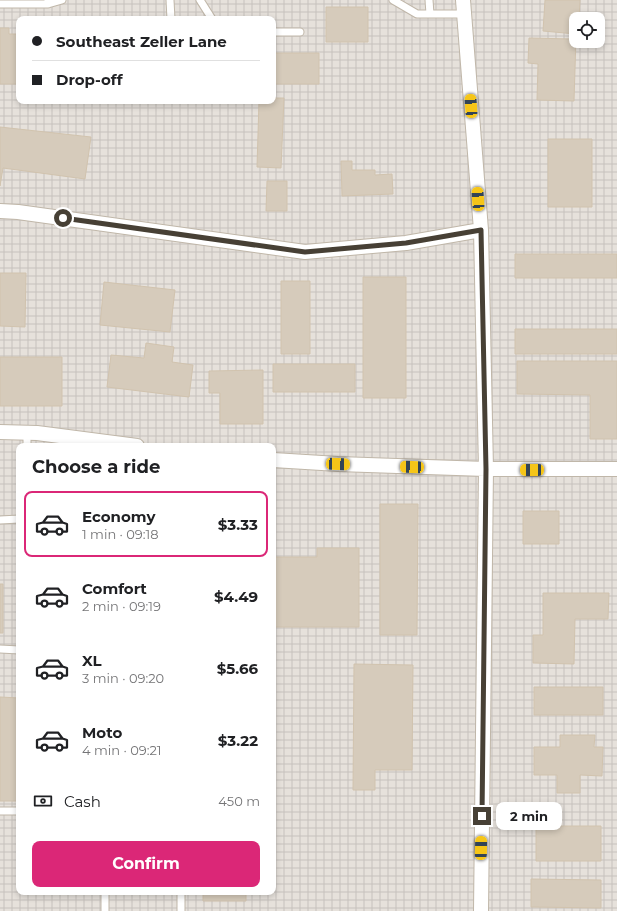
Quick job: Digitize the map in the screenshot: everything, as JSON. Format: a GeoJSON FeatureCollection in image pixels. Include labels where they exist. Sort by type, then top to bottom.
{"type":"FeatureCollection","features":[{"type":"Feature","properties":{"kind":"street"},"geometry":{"type":"LineString","coordinates":[[464,7],[481,230],[486,469],[481,911]]}},
{"type":"Feature","properties":{"kind":"street"},"geometry":{"type":"LineString","coordinates":[[0,211],[25,213],[305,252],[406,243],[481,230]]}},
{"type":"Feature","properties":{"kind":"street"},"geometry":{"type":"LineString","coordinates":[[0,432],[27,439],[88,443]]}},
{"type":"Feature","properties":{"kind":"street"},"geometry":{"type":"LineString","coordinates":[[276,460],[338,464],[486,469],[617,469]]}},
{"type":"Feature","properties":{"kind":"lane"},"geometry":{"type":"LineString","coordinates":[[0,4],[62,0]]}},
{"type":"Feature","properties":{"kind":"lane"},"geometry":{"type":"LineString","coordinates":[[170,0],[171,16]]}},
{"type":"Feature","properties":{"kind":"lane"},"geometry":{"type":"LineString","coordinates":[[200,0],[210,16]]}},
{"type":"Feature","properties":{"kind":"lane"},"geometry":{"type":"LineString","coordinates":[[393,0],[417,14],[430,14],[464,7]]}},
{"type":"Feature","properties":{"kind":"lane"},"geometry":{"type":"LineString","coordinates":[[429,0],[430,14]]}},
{"type":"Feature","properties":{"kind":"lane"},"geometry":{"type":"LineString","coordinates":[[276,32],[300,32]]}},
{"type":"Feature","properties":{"kind":"lane"},"geometry":{"type":"LineString","coordinates":[[0,520],[16,519]]}},
{"type":"Feature","properties":{"kind":"lane"},"geometry":{"type":"LineString","coordinates":[[0,649],[16,650]]}},
{"type":"Feature","properties":{"kind":"lane"},"geometry":{"type":"LineString","coordinates":[[0,810],[16,811]]}},
{"type":"Feature","properties":{"kind":"lane"},"geometry":{"type":"LineString","coordinates":[[105,895],[105,911]]}},
{"type":"Feature","properties":{"kind":"lane"},"geometry":{"type":"LineString","coordinates":[[180,911],[181,895]]}},
{"type":"Feature","properties":{"kind":"shaded area"},"geometry":{"type":"Polygon","coordinates":[[[0,0],[617,0],[617,911],[0,911],[0,0]]]}},
{"type":"Feature","properties":{"kind":"building"},"geometry":{"type":"Polygon","coordinates":[[[545,0],[580,0],[579,12],[569,12],[569,33],[543,31],[545,0]]]}},
{"type":"Feature","properties":{"kind":"building"},"geometry":{"type":"Polygon","coordinates":[[[326,7],[368,7],[368,42],[326,42],[326,7]]]}},
{"type":"Feature","properties":{"kind":"building"},"geometry":{"type":"Polygon","coordinates":[[[0,28],[9,28],[9,34],[16,34],[16,84],[0,84],[0,28]]]}},
{"type":"Feature","properties":{"kind":"building"},"geometry":{"type":"Polygon","coordinates":[[[529,38],[569,39],[569,48],[576,48],[574,101],[537,100],[538,64],[528,63],[529,38]]]}},
{"type":"Feature","properties":{"kind":"building"},"geometry":{"type":"Polygon","coordinates":[[[276,53],[319,53],[319,84],[276,84],[276,53]]]}},
{"type":"Feature","properties":{"kind":"building"},"geometry":{"type":"Polygon","coordinates":[[[276,98],[284,98],[281,168],[257,167],[259,104],[276,104],[276,98]]]}},
{"type":"Feature","properties":{"kind":"building"},"geometry":{"type":"Polygon","coordinates":[[[0,127],[91,137],[85,179],[3,168],[0,186],[0,127]]]}},
{"type":"Feature","properties":{"kind":"building"},"geometry":{"type":"Polygon","coordinates":[[[548,139],[592,139],[592,207],[548,207],[548,139]]]}},
{"type":"Feature","properties":{"kind":"building"},"geometry":{"type":"Polygon","coordinates":[[[341,161],[352,161],[352,170],[375,170],[375,175],[392,174],[393,194],[342,196],[341,161]]]}},
{"type":"Feature","properties":{"kind":"building"},"geometry":{"type":"Polygon","coordinates":[[[267,181],[287,181],[287,211],[266,211],[267,181]]]}},
{"type":"Feature","properties":{"kind":"building"},"geometry":{"type":"Polygon","coordinates":[[[515,254],[617,254],[617,278],[515,278],[515,254]]]}},
{"type":"Feature","properties":{"kind":"building"},"geometry":{"type":"Polygon","coordinates":[[[0,273],[26,273],[25,327],[0,326],[0,273]]]}},
{"type":"Feature","properties":{"kind":"building"},"geometry":{"type":"Polygon","coordinates":[[[363,277],[406,277],[406,398],[363,398],[363,277]]]}},
{"type":"Feature","properties":{"kind":"building"},"geometry":{"type":"Polygon","coordinates":[[[281,281],[310,281],[310,354],[281,354],[281,281]]]}},
{"type":"Feature","properties":{"kind":"building"},"geometry":{"type":"Polygon","coordinates":[[[104,282],[175,290],[170,332],[100,325],[104,282]]]}},
{"type":"Feature","properties":{"kind":"building"},"geometry":{"type":"Polygon","coordinates":[[[515,329],[617,329],[617,354],[515,354],[515,329]]]}},
{"type":"Feature","properties":{"kind":"building"},"geometry":{"type":"Polygon","coordinates":[[[146,343],[174,347],[172,362],[193,365],[189,397],[107,387],[111,355],[144,358],[146,343]]]}},
{"type":"Feature","properties":{"kind":"building"},"geometry":{"type":"Polygon","coordinates":[[[0,357],[62,357],[62,406],[0,406],[0,357]]]}},
{"type":"Feature","properties":{"kind":"building"},"geometry":{"type":"Polygon","coordinates":[[[517,361],[617,361],[617,439],[590,439],[590,395],[517,394],[517,361]]]}},
{"type":"Feature","properties":{"kind":"building"},"geometry":{"type":"Polygon","coordinates":[[[273,364],[355,364],[355,392],[273,392],[273,364]]]}},
{"type":"Feature","properties":{"kind":"building"},"geometry":{"type":"Polygon","coordinates":[[[263,370],[263,424],[220,424],[220,393],[209,393],[209,371],[263,370]]]}},
{"type":"Feature","properties":{"kind":"building"},"geometry":{"type":"Polygon","coordinates":[[[380,504],[418,504],[417,635],[380,635],[380,504]]]}},
{"type":"Feature","properties":{"kind":"building"},"geometry":{"type":"Polygon","coordinates":[[[523,511],[559,511],[559,544],[523,544],[523,511]]]}},
{"type":"Feature","properties":{"kind":"building"},"geometry":{"type":"Polygon","coordinates":[[[317,548],[359,548],[359,627],[276,627],[276,557],[317,557],[317,548]]]}},
{"type":"Feature","properties":{"kind":"building"},"geometry":{"type":"Polygon","coordinates":[[[0,584],[3,584],[3,633],[0,633],[0,584]]]}},
{"type":"Feature","properties":{"kind":"building"},"geometry":{"type":"Polygon","coordinates":[[[543,593],[609,593],[608,619],[575,619],[574,664],[533,663],[533,635],[543,635],[543,593]]]}},
{"type":"Feature","properties":{"kind":"building"},"geometry":{"type":"Polygon","coordinates":[[[354,664],[413,665],[412,770],[375,770],[375,790],[353,790],[354,664]]]}},
{"type":"Feature","properties":{"kind":"building"},"geometry":{"type":"Polygon","coordinates":[[[534,687],[603,687],[603,715],[534,715],[534,687]]]}},
{"type":"Feature","properties":{"kind":"building"},"geometry":{"type":"Polygon","coordinates":[[[0,697],[16,698],[16,801],[0,801],[0,697]]]}},
{"type":"Feature","properties":{"kind":"building"},"geometry":{"type":"Polygon","coordinates":[[[560,735],[595,735],[594,747],[603,747],[602,776],[580,775],[580,793],[557,793],[557,775],[534,775],[534,747],[560,747],[560,735]]]}},
{"type":"Feature","properties":{"kind":"building"},"geometry":{"type":"Polygon","coordinates":[[[536,826],[601,826],[601,861],[536,861],[536,826]]]}},
{"type":"Feature","properties":{"kind":"building"},"geometry":{"type":"Polygon","coordinates":[[[531,879],[601,880],[601,908],[531,907],[531,879]]]}},
{"type":"Feature","properties":{"kind":"building"},"geometry":{"type":"Polygon","coordinates":[[[203,895],[246,895],[246,901],[203,901],[203,895]]]}},
{"type":"Feature","properties":{"kind":"route"},"geometry":{"type":"LineString","coordinates":[[63,218],[305,252],[406,243],[481,230],[486,469],[482,816]]}}]}
